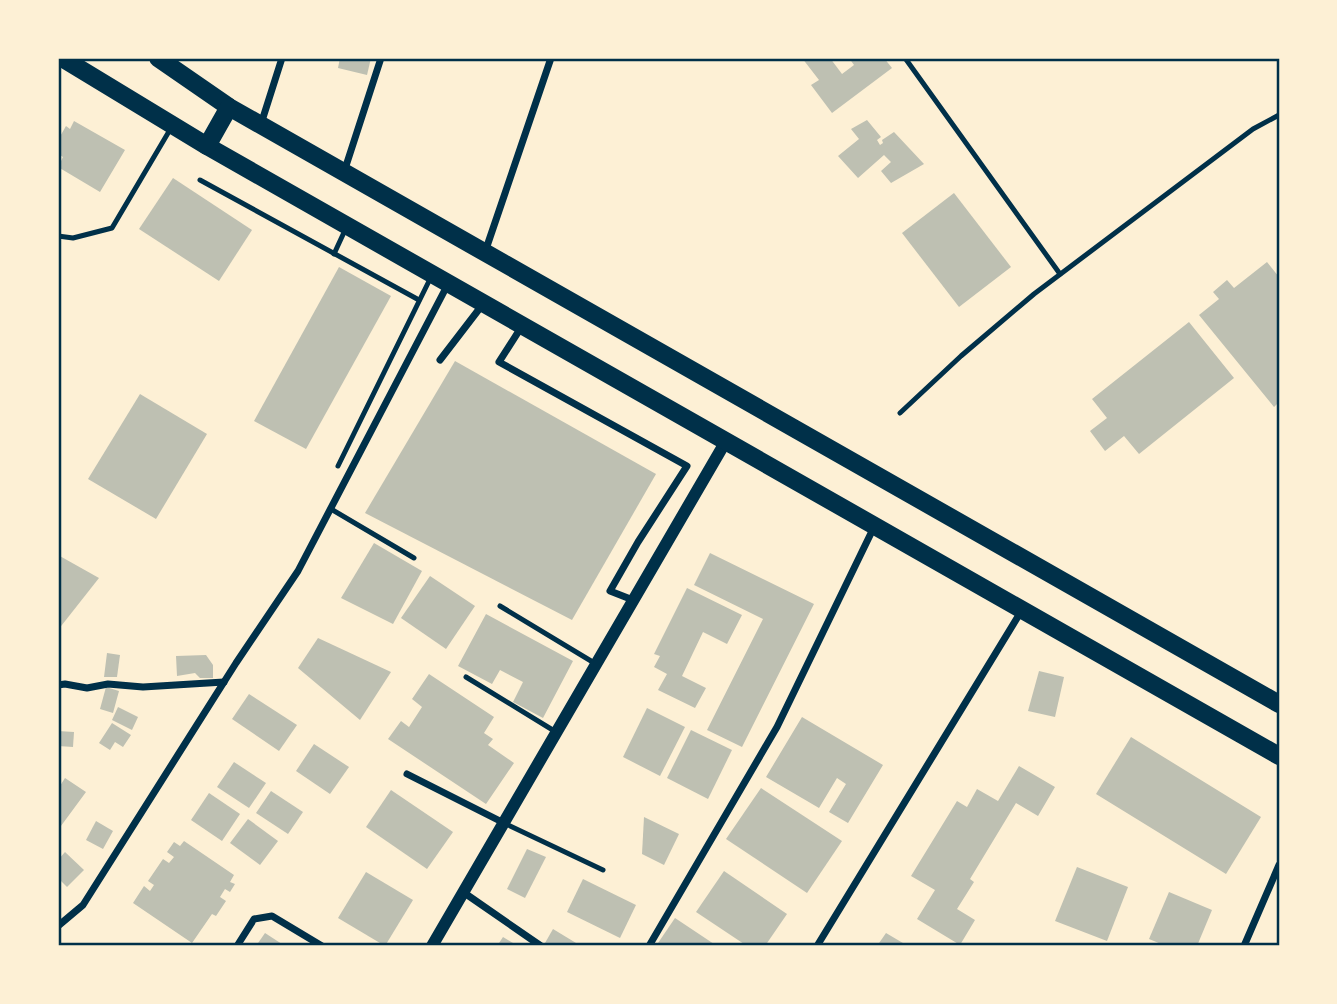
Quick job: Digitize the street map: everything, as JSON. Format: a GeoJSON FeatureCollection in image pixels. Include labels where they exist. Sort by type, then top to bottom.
{"type":"FeatureCollection","features":[{"type":"Feature","properties":{"kind":"main road"},"geometry":{"type":"LineString","coordinates":[[62,58],[207,146],[1279,756]]}},
{"type":"Feature","properties":{"kind":"main road"},"geometry":{"type":"LineString","coordinates":[[158,58],[229,107],[1279,704]]}},
{"type":"Feature","properties":{"kind":"main road"},"geometry":{"type":"LineString","coordinates":[[207,146],[229,107]]}},
{"type":"Feature","properties":{"kind":"street"},"geometry":{"type":"LineString","coordinates":[[261,125],[282,58]]}},
{"type":"Feature","properties":{"kind":"street"},"geometry":{"type":"LineString","coordinates":[[344,172],[381,58]]}},
{"type":"Feature","properties":{"kind":"street"},"geometry":{"type":"LineString","coordinates":[[485,252],[551,58]]}},
{"type":"Feature","properties":{"kind":"street"},"geometry":{"type":"LineString","coordinates":[[58,926],[83,905],[298,571],[448,283]]}},
{"type":"Feature","properties":{"kind":"street"},"geometry":{"type":"LineString","coordinates":[[440,360],[484,303]]}},
{"type":"Feature","properties":{"kind":"street"},"geometry":{"type":"LineString","coordinates":[[522,326],[499,362],[687,466],[610,591],[633,600]]}},
{"type":"Feature","properties":{"kind":"street"},"geometry":{"type":"LineString","coordinates":[[432,946],[726,441]]}},
{"type":"Feature","properties":{"kind":"street"},"geometry":{"type":"LineString","coordinates":[[649,946],[777,727],[875,526]]}},
{"type":"Feature","properties":{"kind":"street"},"geometry":{"type":"LineString","coordinates":[[817,946],[1022,610]]}},
{"type":"Feature","properties":{"kind":"street"},"geometry":{"type":"LineString","coordinates":[[58,685],[87,688],[108,684],[143,687],[225,682]]}},
{"type":"Feature","properties":{"kind":"street"},"geometry":{"type":"LineString","coordinates":[[407,774],[503,823]]}},
{"type":"Feature","properties":{"kind":"street"},"geometry":{"type":"LineString","coordinates":[[1244,946],[1279,865]]}},
{"type":"Feature","properties":{"kind":"street"},"geometry":{"type":"LineString","coordinates":[[463,892],[541,946]]}},
{"type":"Feature","properties":{"kind":"street"},"geometry":{"type":"LineString","coordinates":[[237,946],[254,919],[272,916],[322,946]]}},
{"type":"Feature","properties":{"kind":"lane"},"geometry":{"type":"LineString","coordinates":[[905,58],[1060,274]]}},
{"type":"Feature","properties":{"kind":"lane"},"geometry":{"type":"LineString","coordinates":[[900,413],[961,356],[1060,274],[1253,129],[1279,115]]}},
{"type":"Feature","properties":{"kind":"lane"},"geometry":{"type":"LineString","coordinates":[[58,236],[73,239],[112,228],[173,126]]}},
{"type":"Feature","properties":{"kind":"lane"},"geometry":{"type":"LineString","coordinates":[[200,180],[419,300]]}},
{"type":"Feature","properties":{"kind":"lane"},"geometry":{"type":"LineString","coordinates":[[334,254],[347,226]]}},
{"type":"Feature","properties":{"kind":"lane"},"geometry":{"type":"LineString","coordinates":[[338,466],[432,274]]}},
{"type":"Feature","properties":{"kind":"lane"},"geometry":{"type":"LineString","coordinates":[[331,509],[414,558]]}},
{"type":"Feature","properties":{"kind":"lane"},"geometry":{"type":"LineString","coordinates":[[500,606],[596,664]]}},
{"type":"Feature","properties":{"kind":"lane"},"geometry":{"type":"LineString","coordinates":[[466,677],[556,732]]}},
{"type":"Feature","properties":{"kind":"lane"},"geometry":{"type":"LineString","coordinates":[[503,823],[603,870]]}},
{"type":"Feature","properties":{"kind":"building"},"geometry":{"type":"Polygon","coordinates":[[[340,58],[371,58],[367,75],[338,68],[340,58]]]}},
{"type":"Feature","properties":{"kind":"building"},"geometry":{"type":"Polygon","coordinates":[[[802,58],[830,58],[842,74],[854,65],[849,58],[884,58],[892,68],[832,113],[811,85],[819,80],[802,58]]]}},
{"type":"Feature","properties":{"kind":"building"},"geometry":{"type":"Polygon","coordinates":[[[867,120],[881,137],[877,140],[880,145],[882,140],[894,132],[924,164],[891,183],[881,171],[891,162],[884,155],[858,178],[838,156],[859,139],[851,129],[867,120]]]}},
{"type":"Feature","properties":{"kind":"building"},"geometry":{"type":"Polygon","coordinates":[[[74,121],[125,150],[100,192],[58,167],[63,157],[58,154],[58,140],[66,126],[70,129],[74,121]]]}},
{"type":"Feature","properties":{"kind":"building"},"geometry":{"type":"Polygon","coordinates":[[[173,178],[252,230],[219,281],[139,229],[173,178]]]}},
{"type":"Feature","properties":{"kind":"building"},"geometry":{"type":"Polygon","coordinates":[[[954,193],[1011,267],[959,307],[902,233],[954,193]]]}},
{"type":"Feature","properties":{"kind":"building"},"geometry":{"type":"Polygon","coordinates":[[[1267,262],[1279,277],[1279,402],[1274,407],[1199,315],[1219,299],[1213,292],[1227,280],[1234,288],[1267,262]]]}},
{"type":"Feature","properties":{"kind":"building"},"geometry":{"type":"Polygon","coordinates":[[[339,267],[391,296],[306,449],[254,421],[339,267]]]}},
{"type":"Feature","properties":{"kind":"building"},"geometry":{"type":"Polygon","coordinates":[[[1189,322],[1234,378],[1139,454],[1124,436],[1105,451],[1090,431],[1107,418],[1092,399],[1189,322]]]}},
{"type":"Feature","properties":{"kind":"building"},"geometry":{"type":"Polygon","coordinates":[[[455,361],[656,474],[572,620],[365,513],[455,361]]]}},
{"type":"Feature","properties":{"kind":"building"},"geometry":{"type":"Polygon","coordinates":[[[140,394],[207,434],[156,519],[88,479],[140,394]]]}},
{"type":"Feature","properties":{"kind":"building"},"geometry":{"type":"Polygon","coordinates":[[[374,543],[422,571],[393,624],[341,598],[374,543]]]}},
{"type":"Feature","properties":{"kind":"building"},"geometry":{"type":"Polygon","coordinates":[[[710,553],[814,604],[742,747],[707,730],[763,619],[694,585],[710,553]]]}},
{"type":"Feature","properties":{"kind":"building"},"geometry":{"type":"Polygon","coordinates":[[[58,555],[99,578],[58,630],[58,555]]]}},
{"type":"Feature","properties":{"kind":"building"},"geometry":{"type":"Polygon","coordinates":[[[430,576],[475,606],[446,649],[401,618],[430,576]]]}},
{"type":"Feature","properties":{"kind":"building"},"geometry":{"type":"Polygon","coordinates":[[[687,588],[742,615],[727,644],[703,632],[682,676],[706,688],[695,708],[658,690],[667,674],[654,667],[660,656],[654,654],[687,588]]]}},
{"type":"Feature","properties":{"kind":"building"},"geometry":{"type":"Polygon","coordinates":[[[486,614],[573,661],[543,718],[513,702],[523,682],[500,670],[492,684],[458,666],[486,614]]]}},
{"type":"Feature","properties":{"kind":"building"},"geometry":{"type":"Polygon","coordinates":[[[318,638],[391,672],[360,720],[298,668],[318,638]]]}},
{"type":"Feature","properties":{"kind":"building"},"geometry":{"type":"Polygon","coordinates":[[[107,653],[120,655],[117,677],[104,677],[107,653]]]}},
{"type":"Feature","properties":{"kind":"building"},"geometry":{"type":"Polygon","coordinates":[[[206,655],[213,665],[213,678],[200,678],[195,673],[177,676],[176,656],[206,655]]]}},
{"type":"Feature","properties":{"kind":"building"},"geometry":{"type":"Polygon","coordinates":[[[1039,671],[1064,677],[1055,717],[1028,711],[1039,671]]]}},
{"type":"Feature","properties":{"kind":"building"},"geometry":{"type":"Polygon","coordinates":[[[429,674],[494,717],[484,733],[493,739],[488,745],[514,763],[486,804],[388,739],[401,721],[409,727],[422,707],[412,699],[429,674]]]}},
{"type":"Feature","properties":{"kind":"building"},"geometry":{"type":"Polygon","coordinates":[[[106,687],[119,691],[113,713],[100,709],[106,687]]]}},
{"type":"Feature","properties":{"kind":"building"},"geometry":{"type":"Polygon","coordinates":[[[249,694],[297,725],[279,751],[232,719],[249,694]]]}},
{"type":"Feature","properties":{"kind":"building"},"geometry":{"type":"Polygon","coordinates":[[[118,707],[138,717],[132,730],[112,720],[118,707]]]}},
{"type":"Feature","properties":{"kind":"building"},"geometry":{"type":"Polygon","coordinates":[[[647,708],[685,727],[660,776],[623,757],[647,708]]]}},
{"type":"Feature","properties":{"kind":"building"},"geometry":{"type":"Polygon","coordinates":[[[802,717],[883,765],[848,823],[829,812],[846,784],[837,778],[819,808],[766,777],[802,717]]]}},
{"type":"Feature","properties":{"kind":"building"},"geometry":{"type":"Polygon","coordinates":[[[112,723],[131,735],[123,747],[115,742],[110,750],[99,743],[112,723]]]}},
{"type":"Feature","properties":{"kind":"building"},"geometry":{"type":"Polygon","coordinates":[[[691,730],[732,750],[708,799],[667,778],[691,730]]]}},
{"type":"Feature","properties":{"kind":"building"},"geometry":{"type":"Polygon","coordinates":[[[58,731],[74,732],[73,747],[58,746],[58,731]]]}},
{"type":"Feature","properties":{"kind":"building"},"geometry":{"type":"Polygon","coordinates":[[[1131,737],[1261,817],[1226,874],[1096,794],[1131,737]]]}},
{"type":"Feature","properties":{"kind":"building"},"geometry":{"type":"Polygon","coordinates":[[[314,744],[349,767],[330,794],[296,771],[314,744]]]}},
{"type":"Feature","properties":{"kind":"building"},"geometry":{"type":"Polygon","coordinates":[[[234,762],[266,783],[249,808],[217,787],[234,762]]]}},
{"type":"Feature","properties":{"kind":"building"},"geometry":{"type":"Polygon","coordinates":[[[1019,766],[1055,787],[1038,816],[1016,803],[970,879],[974,882],[957,909],[975,920],[960,945],[917,919],[935,890],[911,876],[957,801],[967,807],[977,789],[998,801],[1019,766]]]}},
{"type":"Feature","properties":{"kind":"building"},"geometry":{"type":"Polygon","coordinates":[[[65,778],[86,792],[58,830],[58,789],[65,778]]]}},
{"type":"Feature","properties":{"kind":"building"},"geometry":{"type":"Polygon","coordinates":[[[761,788],[842,841],[807,893],[726,839],[761,788]]]}},
{"type":"Feature","properties":{"kind":"building"},"geometry":{"type":"Polygon","coordinates":[[[391,790],[453,832],[427,869],[366,827],[391,790]]]}},
{"type":"Feature","properties":{"kind":"building"},"geometry":{"type":"Polygon","coordinates":[[[271,791],[303,812],[288,834],[256,813],[271,791]]]}},
{"type":"Feature","properties":{"kind":"building"},"geometry":{"type":"Polygon","coordinates":[[[209,793],[240,814],[222,841],[191,820],[209,793]]]}},
{"type":"Feature","properties":{"kind":"building"},"geometry":{"type":"Polygon","coordinates":[[[644,817],[679,834],[664,865],[642,854],[644,817]]]}},
{"type":"Feature","properties":{"kind":"building"},"geometry":{"type":"Polygon","coordinates":[[[248,819],[278,841],[260,865],[230,843],[248,819]]]}},
{"type":"Feature","properties":{"kind":"building"},"geometry":{"type":"Polygon","coordinates":[[[96,821],[113,831],[103,849],[86,840],[96,821]]]}},
{"type":"Feature","properties":{"kind":"building"},"geometry":{"type":"Polygon","coordinates":[[[184,841],[234,875],[230,882],[235,884],[230,892],[225,889],[220,897],[226,901],[216,916],[212,914],[192,943],[133,903],[144,886],[150,891],[154,885],[148,881],[163,859],[169,863],[174,857],[167,852],[174,842],[180,846],[184,841]]]}},
{"type":"Feature","properties":{"kind":"building"},"geometry":{"type":"Polygon","coordinates":[[[527,849],[546,857],[525,898],[507,889],[527,849]]]}},
{"type":"Feature","properties":{"kind":"building"},"geometry":{"type":"Polygon","coordinates":[[[65,852],[84,870],[67,887],[58,878],[58,860],[65,852]]]}},
{"type":"Feature","properties":{"kind":"building"},"geometry":{"type":"Polygon","coordinates":[[[1077,867],[1128,887],[1107,941],[1055,921],[1077,867]]]}},
{"type":"Feature","properties":{"kind":"building"},"geometry":{"type":"Polygon","coordinates":[[[724,871],[787,914],[765,946],[747,946],[696,912],[724,871]]]}},
{"type":"Feature","properties":{"kind":"building"},"geometry":{"type":"Polygon","coordinates":[[[366,872],[413,900],[385,946],[338,918],[366,872]]]}},
{"type":"Feature","properties":{"kind":"building"},"geometry":{"type":"Polygon","coordinates":[[[583,879],[636,905],[620,938],[567,912],[583,879]]]}},
{"type":"Feature","properties":{"kind":"building"},"geometry":{"type":"Polygon","coordinates":[[[1169,892],[1212,910],[1197,946],[1166,946],[1149,939],[1169,892]]]}},
{"type":"Feature","properties":{"kind":"building"},"geometry":{"type":"Polygon","coordinates":[[[675,918],[717,946],[656,946],[675,918]]]}},
{"type":"Feature","properties":{"kind":"building"},"geometry":{"type":"Polygon","coordinates":[[[553,929],[581,946],[550,946],[545,943],[553,929]]]}},
{"type":"Feature","properties":{"kind":"building"},"geometry":{"type":"Polygon","coordinates":[[[265,933],[285,946],[256,946],[265,933]]]}},
{"type":"Feature","properties":{"kind":"building"},"geometry":{"type":"Polygon","coordinates":[[[886,933],[908,946],[877,946],[886,933]]]}},
{"type":"Feature","properties":{"kind":"building"},"geometry":{"type":"Polygon","coordinates":[[[503,937],[518,946],[497,946],[503,937]]]}}]}
